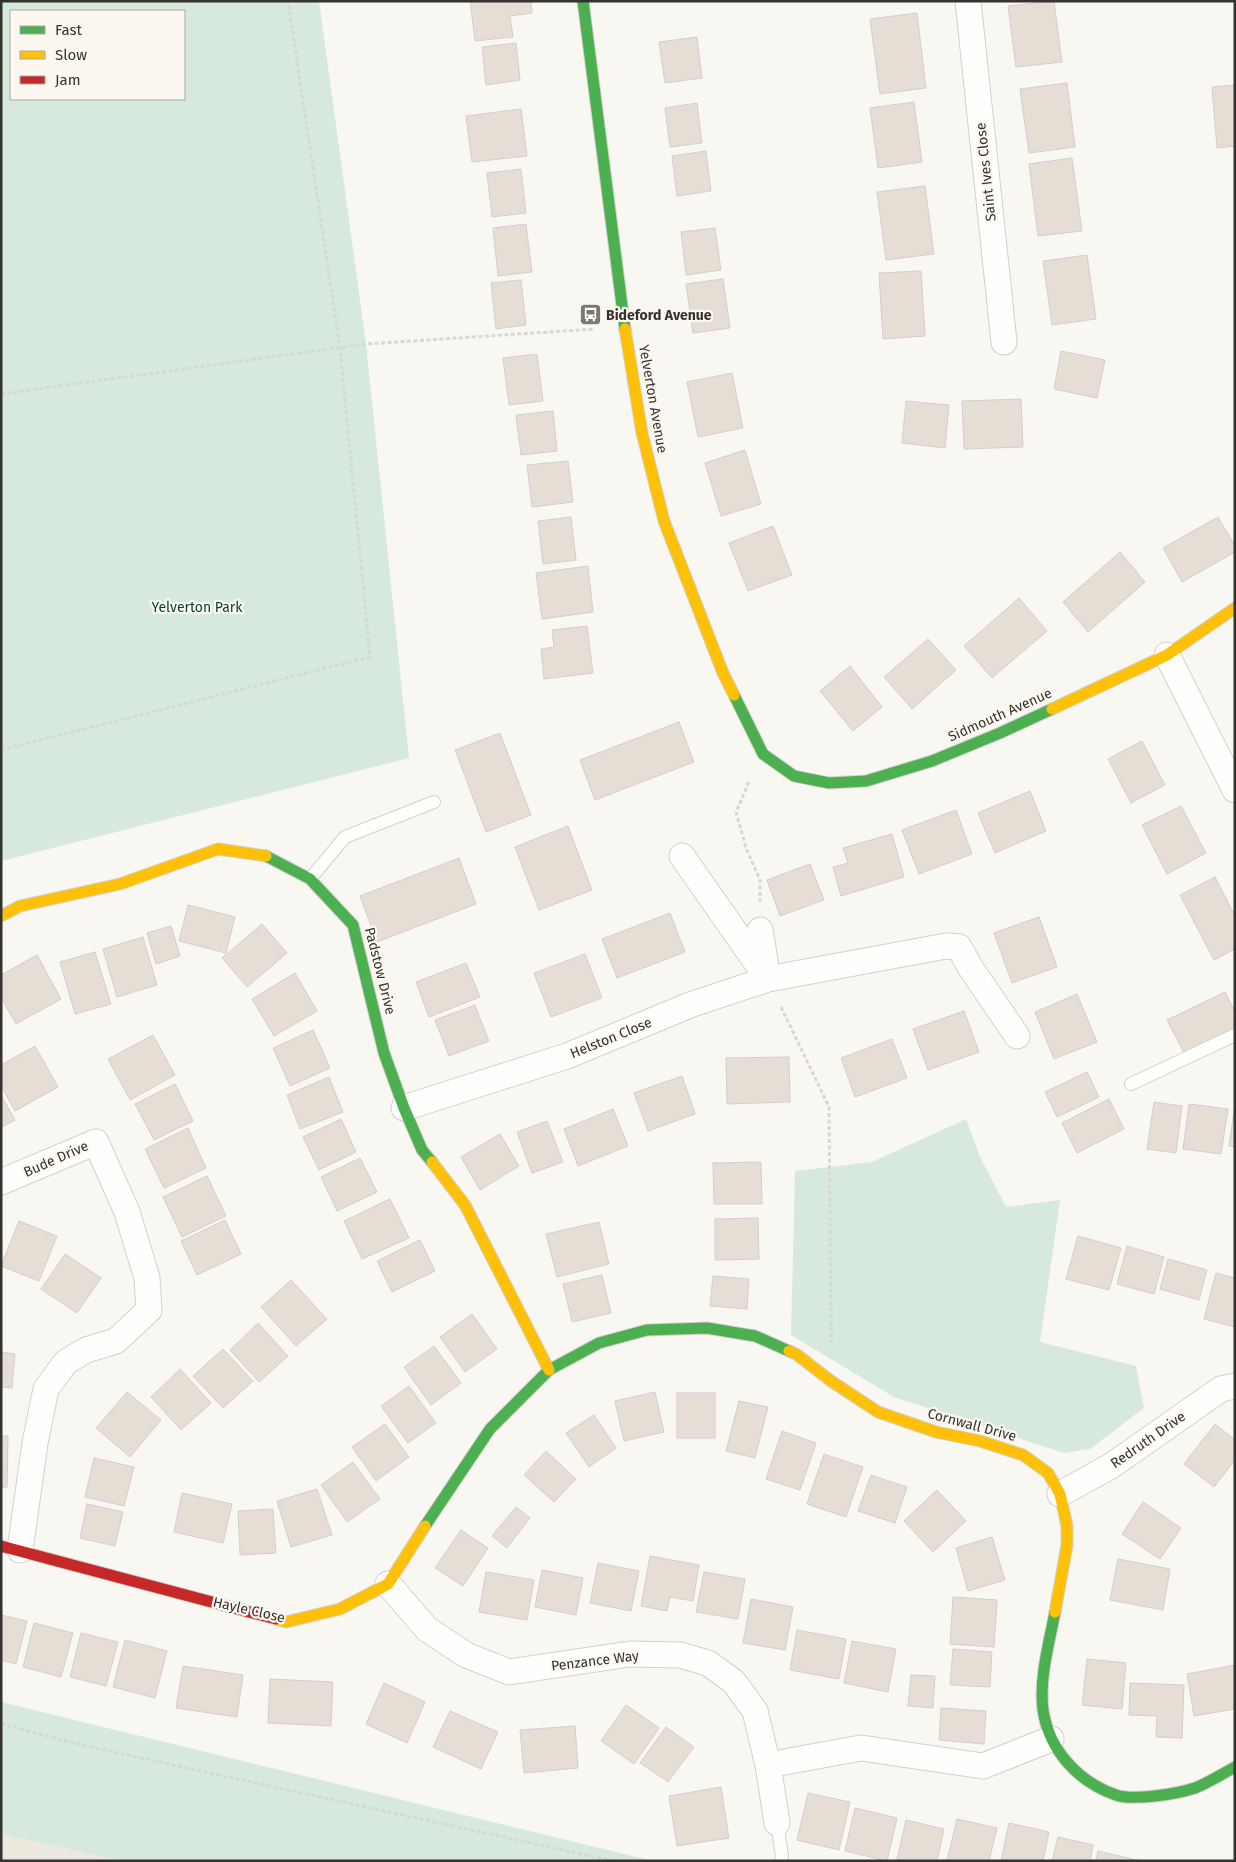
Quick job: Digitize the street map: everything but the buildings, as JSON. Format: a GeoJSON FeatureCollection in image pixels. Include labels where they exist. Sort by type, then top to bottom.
{"type":"FeatureCollection","features":[{"type":"Feature","properties":{"kind":"street","name":"Yelverton Avenue"},"geometry":{"type":"LineString","coordinates":[[583,1],[625,327],[642,433],[664,521],[723,672],[763,754]]}},
{"type":"Feature","properties":{"kind":"street","name":"Saint Ives Close"},"geometry":{"type":"LineString","coordinates":[[968,1],[1004,342]]}},
{"type":"Feature","properties":{"kind":"street","name":"Sidmouth Avenue"},"geometry":{"type":"LineString","coordinates":[[763,754],[794,776],[829,783],[866,781],[932,761],[1000,733],[1167,655],[1235,608]]}},
{"type":"Feature","properties":{"kind":"street"},"geometry":{"type":"LineString","coordinates":[[1167,655],[1235,790]]}},
{"type":"Feature","properties":{"kind":"street","name":"Padstow Drive"},"geometry":{"type":"LineString","coordinates":[[1,916],[20,906],[120,884],[218,849],[269,857],[310,879],[353,925],[384,1053],[422,1150],[465,1205],[549,1370]]}},
{"type":"Feature","properties":{"kind":"street"},"geometry":{"type":"LineString","coordinates":[[682,856],[768,979]]}},
{"type":"Feature","properties":{"kind":"street"},"geometry":{"type":"LineString","coordinates":[[760,930],[768,979]]}},
{"type":"Feature","properties":{"kind":"street","name":"Helston Close"},"geometry":{"type":"LineString","coordinates":[[404,1108],[567,1056],[690,1005],[768,979],[946,946],[959,947],[1017,1036]]}},
{"type":"Feature","properties":{"kind":"street","name":"Bude Drive"},"geometry":{"type":"LineString","coordinates":[[1,1182],[96,1142],[127,1212]]}},
{"type":"Feature","properties":{"kind":"street","name":"Hayle Close"},"geometry":{"type":"LineString","coordinates":[[127,1212],[147,1278],[149,1310],[116,1341],[86,1350],[66,1362],[46,1389],[10,1548],[286,1622],[340,1609],[388,1584]]}},
{"type":"Feature","properties":{"kind":"street","name":"Cornwall Drive"},"geometry":{"type":"LineString","coordinates":[[549,1370],[598,1343],[647,1330],[706,1328],[755,1336],[796,1354],[831,1381],[878,1412],[936,1432],[980,1441],[1023,1455],[1048,1473],[1060,1494],[1067,1526],[1067,1544],[1043,1674],[1043,1710],[1052,1739],[1064,1762],[1086,1780],[1117,1796],[1156,1797],[1194,1788],[1235,1767]]}},
{"type":"Feature","properties":{"kind":"street"},"geometry":{"type":"LineString","coordinates":[[388,1584],[440,1502],[490,1429],[549,1370]]}},
{"type":"Feature","properties":{"kind":"street","name":"Redruth Drive"},"geometry":{"type":"LineString","coordinates":[[1060,1494],[1111,1466],[1221,1389],[1235,1386]]}},
{"type":"Feature","properties":{"kind":"street","name":"Penzance Way"},"geometry":{"type":"LineString","coordinates":[[388,1584],[427,1629],[466,1655],[509,1672],[630,1654],[680,1655],[708,1663],[734,1682],[755,1711],[768,1765],[777,1823]]}},
{"type":"Feature","properties":{"kind":"street"},"geometry":{"type":"LineString","coordinates":[[768,1765],[861,1748],[983,1766],[1052,1739]]}},
{"type":"Feature","properties":{"kind":"lane"},"geometry":{"type":"LineString","coordinates":[[310,879],[346,837],[434,802]]}},
{"type":"Feature","properties":{"kind":"lane"},"geometry":{"type":"LineString","coordinates":[[1131,1084],[1235,1035]]}},
{"type":"Feature","properties":{"kind":"lane"},"geometry":{"type":"LineString","coordinates":[[777,1823],[782,1856],[781,1861]]}},
{"type":"Feature","properties":{"kind":"path"},"geometry":{"type":"LineString","coordinates":[[1,750],[370,657],[340,348],[288,1]]}},
{"type":"Feature","properties":{"kind":"path"},"geometry":{"type":"LineString","coordinates":[[1,394],[366,344],[625,327]]}},
{"type":"Feature","properties":{"kind":"path"},"geometry":{"type":"LineString","coordinates":[[760,930],[760,880],[746,848],[736,812],[763,754]]}},
{"type":"Feature","properties":{"kind":"path"},"geometry":{"type":"LineString","coordinates":[[768,979],[829,1107],[831,1381]]}},
{"type":"Feature","properties":{"kind":"path"},"geometry":{"type":"LineString","coordinates":[[1,1724],[82,1745],[613,1861]]}},
{"type":"Feature","properties":{"kind":"shaded area"},"geometry":{"type":"Polygon","coordinates":[[[1,1834],[121,1861],[1,1861],[1,1834]]]}},
{"type":"Feature","properties":{"kind":"green space","name":"Yelverton Park"},"geometry":{"type":"Polygon","coordinates":[[[1,1],[319,1],[366,344],[409,758],[1,861],[1,1]]]}},
{"type":"Feature","properties":{"kind":"green space"},"geometry":{"type":"Polygon","coordinates":[[[966,1119],[980,1157],[1006,1207],[1060,1200],[1040,1342],[1136,1366],[1144,1408],[1090,1449],[1064,1453],[894,1397],[791,1335],[795,1171],[872,1162],[966,1119]]]}},
{"type":"Feature","properties":{"kind":"green space"},"geometry":{"type":"Polygon","coordinates":[[[1,1702],[653,1861],[121,1861],[1,1834],[1,1702]]]}},
{"type":"Feature","properties":{"kind":"traffic: fast"},"geometry":{"type":"LineString","coordinates":[[583,1],[625,329]]}},
{"type":"Feature","properties":{"kind":"traffic: fast"},"geometry":{"type":"LineString","coordinates":[[734,695],[763,754],[794,776],[829,783],[866,781],[932,761],[1052,709]]}},
{"type":"Feature","properties":{"kind":"traffic: fast"},"geometry":{"type":"LineString","coordinates":[[266,856],[310,879],[353,925],[384,1053],[422,1150],[432,1162]]}},
{"type":"Feature","properties":{"kind":"traffic: fast"},"geometry":{"type":"LineString","coordinates":[[425,1526],[490,1429],[549,1370],[599,1343],[647,1330],[707,1328],[755,1336],[789,1351]]}},
{"type":"Feature","properties":{"kind":"traffic: fast"},"geometry":{"type":"LineString","coordinates":[[1055,1612],[1043,1673],[1043,1710],[1046,1725],[1059,1751],[1078,1773],[1089,1782],[1116,1795],[1144,1797],[1195,1788],[1235,1767]]}},
{"type":"Feature","properties":{"kind":"traffic: slow"},"geometry":{"type":"LineString","coordinates":[[625,329],[642,433],[664,521],[723,673],[734,695]]}},
{"type":"Feature","properties":{"kind":"traffic: slow"},"geometry":{"type":"LineString","coordinates":[[1052,709],[1167,655],[1235,608]]}},
{"type":"Feature","properties":{"kind":"traffic: slow"},"geometry":{"type":"LineString","coordinates":[[1,916],[20,906],[120,884],[218,849],[266,856]]}},
{"type":"Feature","properties":{"kind":"traffic: slow"},"geometry":{"type":"LineString","coordinates":[[432,1162],[465,1205],[549,1370]]}},
{"type":"Feature","properties":{"kind":"traffic: slow"},"geometry":{"type":"LineString","coordinates":[[789,1351],[878,1412],[936,1432],[980,1441],[1023,1455],[1048,1473],[1060,1494],[1067,1526],[1067,1545],[1055,1612]]}},
{"type":"Feature","properties":{"kind":"traffic: slow"},"geometry":{"type":"LineString","coordinates":[[276,1619],[286,1622],[340,1609],[388,1584],[425,1526]]}},
{"type":"Feature","properties":{"kind":"traffic: jam"},"geometry":{"type":"LineString","coordinates":[[1,1546],[276,1619]]}},
{"type":"Feature","properties":{"kind":"place","name":"Bideford Avenue"},"geometry":{"type":"Point","coordinates":[590,315]}}]}
